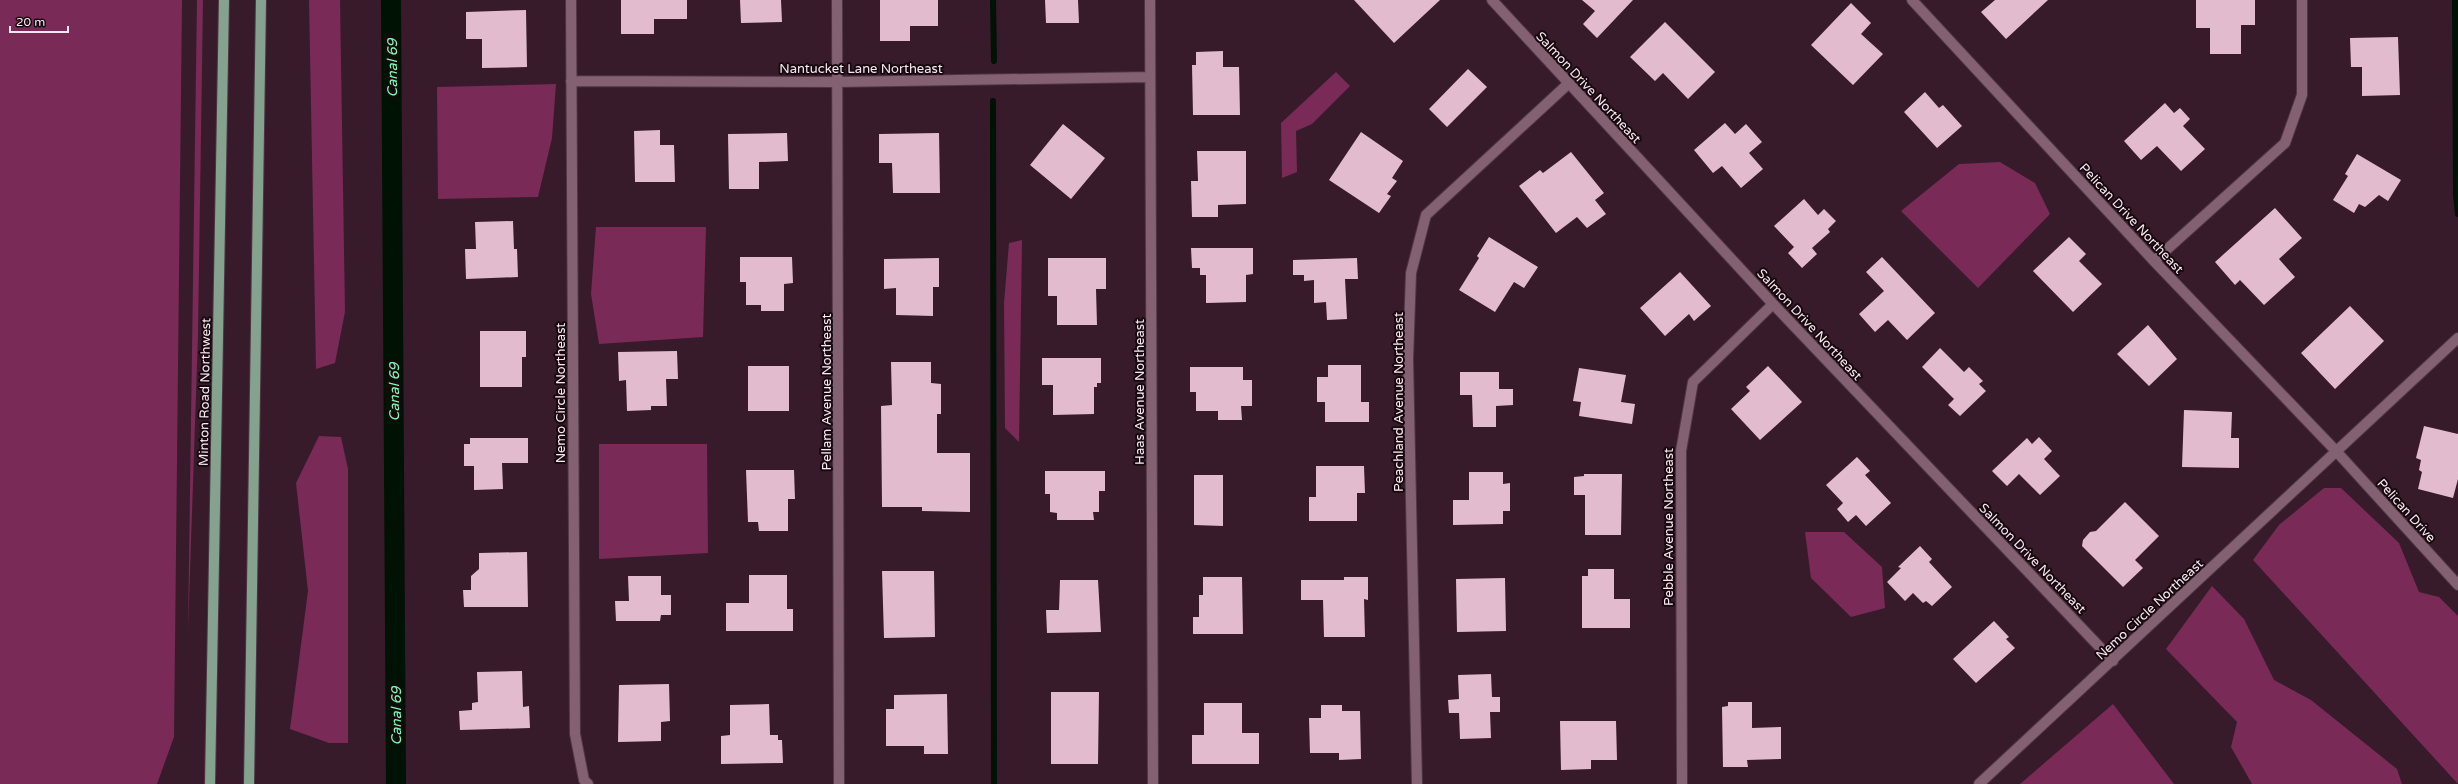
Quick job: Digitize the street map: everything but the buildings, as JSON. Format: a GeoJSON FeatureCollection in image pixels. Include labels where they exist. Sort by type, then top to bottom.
{"type":"FeatureCollection","features":[{"type":"Feature","properties":{"kind":"main road","name":"Minton Road Northwest"},"geometry":{"type":"LineString","coordinates":[[210,784],[224,0]]}},
{"type":"Feature","properties":{"kind":"main road"},"geometry":{"type":"LineString","coordinates":[[249,784],[261,0]]}},
{"type":"Feature","properties":{"kind":"street","name":"Nemo Circle Northeast"},"geometry":{"type":"LineString","coordinates":[[571,0],[575,734],[584,780],[588,784]]}},
{"type":"Feature","properties":{"kind":"street","name":"Pellam Avenue Northeast"},"geometry":{"type":"LineString","coordinates":[[837,0],[839,784]]}},
{"type":"Feature","properties":{"kind":"street","name":"Haas Avenue Northeast"},"geometry":{"type":"LineString","coordinates":[[1150,0],[1153,784]]}},
{"type":"Feature","properties":{"kind":"street","name":"Salmon Drive Northeast"},"geometry":{"type":"LineString","coordinates":[[1492,0],[1568,84],[1773,304],[2113,661]]}},
{"type":"Feature","properties":{"kind":"street","name":"Pelican Drive Northeast"},"geometry":{"type":"LineString","coordinates":[[1912,0],[2154,261],[2336,451]]}},
{"type":"Feature","properties":{"kind":"street"},"geometry":{"type":"LineString","coordinates":[[2154,261],[2285,143],[2302,95],[2302,0]]}},
{"type":"Feature","properties":{"kind":"street","name":"Nantucket Lane Northeast"},"geometry":{"type":"LineString","coordinates":[[572,80],[838,82],[1150,77]]}},
{"type":"Feature","properties":{"kind":"street","name":"Peachland Avenue Northeast"},"geometry":{"type":"LineString","coordinates":[[1417,784],[1408,359],[1411,273],[1426,215],[1568,84]]}},
{"type":"Feature","properties":{"kind":"street","name":"Pebble Avenue Northeast"},"geometry":{"type":"LineString","coordinates":[[1682,784],[1681,451],[1684,426],[1693,382],[1773,304]]}},
{"type":"Feature","properties":{"kind":"street","name":"Nemo Circle Northeast"},"geometry":{"type":"LineString","coordinates":[[1979,784],[2113,661],[2458,338]]}},
{"type":"Feature","properties":{"kind":"street","name":"Pelican Drive"},"geometry":{"type":"LineString","coordinates":[[2336,451],[2458,585]]}},
{"type":"Feature","properties":{"kind":"shaded area"},"geometry":{"type":"Polygon","coordinates":[[[0,0],[182,0],[174,737],[157,784],[0,784],[0,0]]]}},
{"type":"Feature","properties":{"kind":"shaded area"},"geometry":{"type":"Polygon","coordinates":[[[197,0],[203,0],[198,335],[188,631],[197,0]]]}},
{"type":"Feature","properties":{"kind":"shaded area"},"geometry":{"type":"Polygon","coordinates":[[[309,0],[340,0],[345,312],[335,363],[316,369],[309,0]]]}},
{"type":"Feature","properties":{"kind":"shaded area"},"geometry":{"type":"Polygon","coordinates":[[[1336,72],[1350,86],[1312,124],[1296,131],[1297,172],[1282,178],[1281,123],[1336,72]]]}},
{"type":"Feature","properties":{"kind":"shaded area"},"geometry":{"type":"Polygon","coordinates":[[[556,84],[552,138],[538,197],[438,199],[437,87],[556,84]]]}},
{"type":"Feature","properties":{"kind":"shaded area"},"geometry":{"type":"Polygon","coordinates":[[[2000,162],[2035,183],[2050,214],[1978,288],[1901,211],[1959,164],[2000,162]]]}},
{"type":"Feature","properties":{"kind":"shaded area"},"geometry":{"type":"Polygon","coordinates":[[[596,227],[706,227],[703,337],[599,344],[591,294],[596,227]]]}},
{"type":"Feature","properties":{"kind":"shaded area"},"geometry":{"type":"Polygon","coordinates":[[[1022,240],[1019,442],[1005,428],[1004,303],[1009,243],[1022,240]]]}},
{"type":"Feature","properties":{"kind":"shaded area"},"geometry":{"type":"Polygon","coordinates":[[[319,436],[341,437],[348,469],[348,743],[329,743],[290,729],[308,591],[296,483],[319,436]]]}},
{"type":"Feature","properties":{"kind":"shaded area"},"geometry":{"type":"Polygon","coordinates":[[[599,444],[707,444],[708,553],[599,559],[599,444]]]}},
{"type":"Feature","properties":{"kind":"shaded area"},"geometry":{"type":"Polygon","coordinates":[[[2324,488],[2341,488],[2399,543],[2419,592],[2439,597],[2458,616],[2458,784],[2253,560],[2279,525],[2324,488]]]}},
{"type":"Feature","properties":{"kind":"shaded area"},"geometry":{"type":"Polygon","coordinates":[[[1805,532],[1844,532],[1882,567],[1885,608],[1851,617],[1811,578],[1805,532]]]}},
{"type":"Feature","properties":{"kind":"shaded area"},"geometry":{"type":"Polygon","coordinates":[[[2212,586],[2244,619],[2274,680],[2311,700],[2397,769],[2402,784],[2252,784],[2231,747],[2237,722],[2166,649],[2212,586]]]}},
{"type":"Feature","properties":{"kind":"shaded area"},"geometry":{"type":"Polygon","coordinates":[[[2113,704],[2174,784],[2020,784],[2113,704]]]}},
{"type":"Feature","properties":{"kind":"waterway","name":"Canal 69"},"geometry":{"type":"LineString","coordinates":[[391,0],[396,784]]}},
{"type":"Feature","properties":{"kind":"waterway"},"geometry":{"type":"LineString","coordinates":[[993,0],[994,61]]}},
{"type":"Feature","properties":{"kind":"waterway"},"geometry":{"type":"LineString","coordinates":[[2455,0],[2456,195],[2458,214]]}},
{"type":"Feature","properties":{"kind":"waterway"},"geometry":{"type":"LineString","coordinates":[[993,101],[994,784]]}}]}
